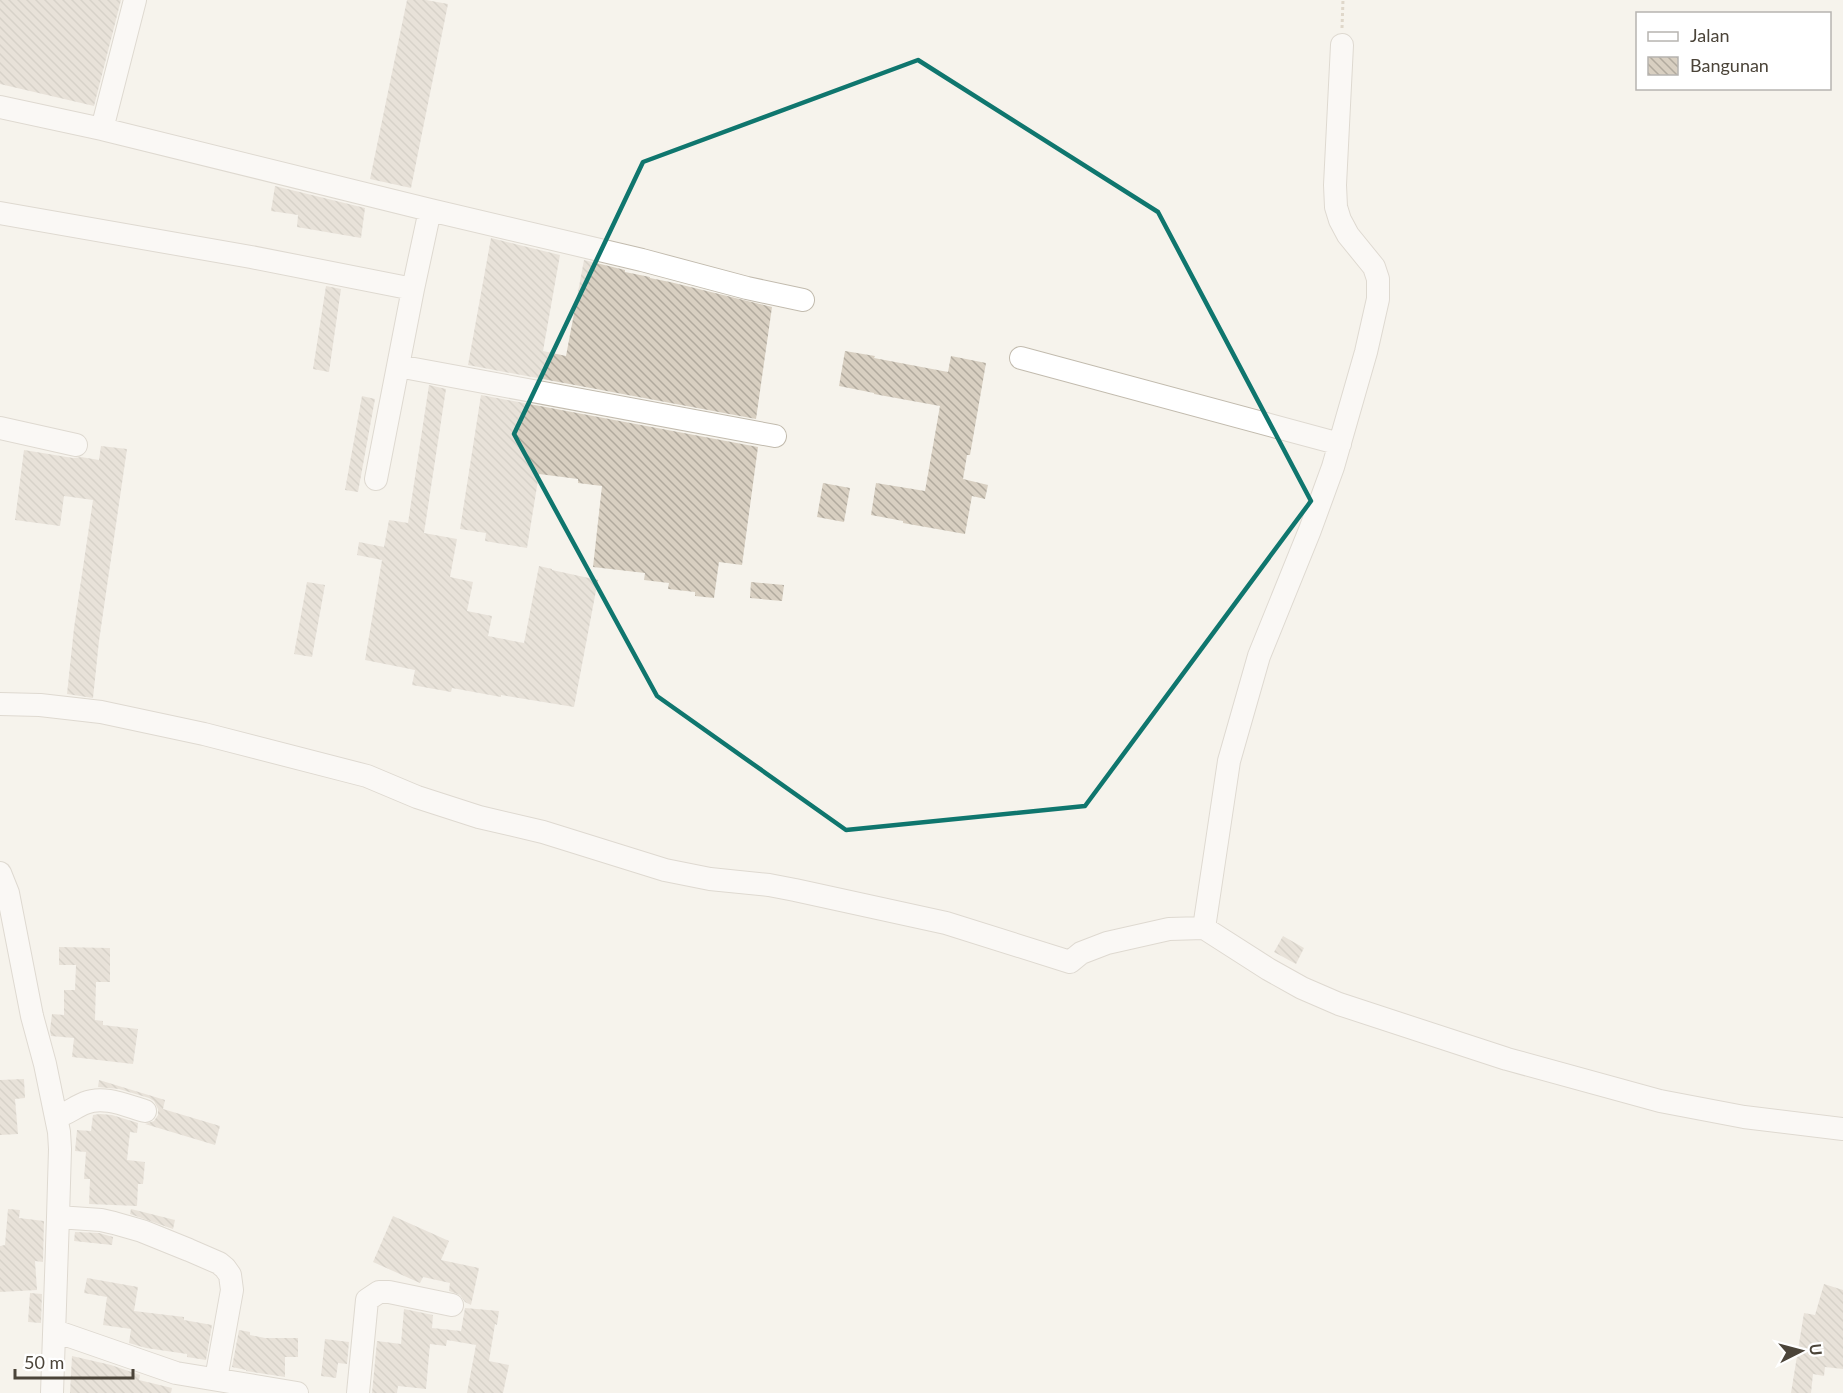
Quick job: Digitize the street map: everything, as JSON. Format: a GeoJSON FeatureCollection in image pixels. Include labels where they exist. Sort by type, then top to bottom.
{"type":"FeatureCollection","features":[{"type":"Feature","properties":{"kind":"street"},"geometry":{"type":"LineString","coordinates":[[102,129],[135,0]]}},
{"type":"Feature","properties":{"kind":"street"},"geometry":{"type":"LineString","coordinates":[[1204,928],[1229,761],[1259,656],[1310,530],[1340,444],[1366,352],[1379,289],[1374,267],[1348,235],[1336,207],[1335,185],[1342,45]]}},
{"type":"Feature","properties":{"kind":"street"},"geometry":{"type":"LineString","coordinates":[[0,107],[102,129],[803,300]]}},
{"type":"Feature","properties":{"kind":"street"},"geometry":{"type":"LineString","coordinates":[[376,479],[430,210]]}},
{"type":"Feature","properties":{"kind":"street"},"geometry":{"type":"LineString","coordinates":[[0,213],[239,255],[413,289]]}},
{"type":"Feature","properties":{"kind":"street"},"geometry":{"type":"LineString","coordinates":[[1021,358],[1340,444]]}},
{"type":"Feature","properties":{"kind":"street"},"geometry":{"type":"LineString","coordinates":[[399,366],[775,436]]}},
{"type":"Feature","properties":{"kind":"street"},"geometry":{"type":"LineString","coordinates":[[0,428],[76,445]]}},
{"type":"Feature","properties":{"kind":"street"},"geometry":{"type":"LineString","coordinates":[[0,704],[40,705],[101,712],[204,734],[367,776],[417,797],[479,817],[580,843],[664,870],[710,879],[778,887],[946,923],[1070,962],[1081,953],[1107,943],[1169,929],[1204,928],[1268,969],[1339,1004],[1507,1059],[1660,1101],[1744,1117],[1843,1130]]}},
{"type":"Feature","properties":{"kind":"street"},"geometry":{"type":"LineString","coordinates":[[0,873],[8,893],[32,1016],[56,1117],[60,1149],[52,1393]]}},
{"type":"Feature","properties":{"kind":"street"},"geometry":{"type":"LineString","coordinates":[[56,1117],[67,1114],[92,1100],[110,1101],[145,1111]]}},
{"type":"Feature","properties":{"kind":"street"},"geometry":{"type":"LineString","coordinates":[[58,1217],[101,1220],[141,1231],[219,1263],[225,1268],[230,1275],[232,1290],[216,1379]]}},
{"type":"Feature","properties":{"kind":"street"},"geometry":{"type":"LineString","coordinates":[[358,1393],[367,1300],[379,1292],[388,1292],[452,1305]]}},
{"type":"Feature","properties":{"kind":"street"},"geometry":{"type":"LineString","coordinates":[[55,1331],[173,1383],[216,1379],[297,1393]]}},
{"type":"Feature","properties":{"kind":"path"},"geometry":{"type":"LineString","coordinates":[[1342,45],[1343,0]]}},
{"type":"Feature","properties":{"kind":"highlighted area"},"geometry":{"type":"Polygon","coordinates":[[[918,60],[1158,212],[1311,501],[1085,806],[846,830],[657,696],[514,434],[643,162],[918,60]]]}},
{"type":"Feature","properties":{"kind":"building"},"geometry":{"type":"Polygon","coordinates":[[[0,0],[121,0],[94,106],[0,84],[0,0]]]}},
{"type":"Feature","properties":{"kind":"building"},"geometry":{"type":"Polygon","coordinates":[[[407,0],[426,0],[448,4],[411,188],[370,179],[407,0]]]}},
{"type":"Feature","properties":{"kind":"building"},"geometry":{"type":"Polygon","coordinates":[[[275,186],[365,208],[361,238],[297,227],[298,215],[271,211],[275,186]]]}},
{"type":"Feature","properties":{"kind":"building"},"geometry":{"type":"Polygon","coordinates":[[[491,238],[560,255],[543,351],[566,356],[584,260],[772,307],[756,419],[468,365],[491,238]]]}},
{"type":"Feature","properties":{"kind":"building"},"geometry":{"type":"Polygon","coordinates":[[[326,286],[341,289],[329,372],[313,369],[326,286]]]}},
{"type":"Feature","properties":{"kind":"building"},"geometry":{"type":"Polygon","coordinates":[[[845,351],[948,372],[951,356],[986,363],[970,455],[967,455],[963,479],[988,485],[985,499],[972,496],[965,534],[871,515],[876,483],[925,491],[940,406],[839,386],[845,351]]]}},
{"type":"Feature","properties":{"kind":"building"},"geometry":{"type":"Polygon","coordinates":[[[429,385],[446,389],[424,533],[457,539],[450,577],[473,582],[467,611],[492,616],[488,636],[524,643],[539,566],[598,580],[574,707],[452,688],[451,692],[412,685],[415,670],[365,660],[382,560],[357,555],[359,542],[384,547],[389,520],[408,523],[429,385]]]}},
{"type":"Feature","properties":{"kind":"building"},"geometry":{"type":"Polygon","coordinates":[[[481,395],[758,447],[742,565],[719,562],[714,598],[695,596],[695,592],[668,589],[669,583],[644,580],[645,573],[593,567],[602,486],[578,483],[578,479],[539,474],[527,548],[485,541],[486,533],[460,529],[481,395]]]}},
{"type":"Feature","properties":{"kind":"building"},"geometry":{"type":"Polygon","coordinates":[[[362,396],[375,399],[358,492],[345,490],[362,396]]]}},
{"type":"Feature","properties":{"kind":"building"},"geometry":{"type":"Polygon","coordinates":[[[101,446],[127,449],[93,698],[67,694],[74,628],[93,500],[64,496],[60,526],[15,520],[24,450],[99,460],[101,446]]]}},
{"type":"Feature","properties":{"kind":"building"},"geometry":{"type":"Polygon","coordinates":[[[823,483],[850,488],[844,522],[817,517],[823,483]]]}},
{"type":"Feature","properties":{"kind":"building"},"geometry":{"type":"Polygon","coordinates":[[[307,582],[325,585],[312,657],[294,654],[307,582]]]}},
{"type":"Feature","properties":{"kind":"building"},"geometry":{"type":"Polygon","coordinates":[[[751,582],[784,585],[782,601],[750,598],[751,582]]]}},
{"type":"Feature","properties":{"kind":"building"},"geometry":{"type":"Polygon","coordinates":[[[1283,936],[1304,948],[1296,964],[1274,952],[1283,936]]]}},
{"type":"Feature","properties":{"kind":"building"},"geometry":{"type":"Polygon","coordinates":[[[59,947],[110,948],[110,982],[96,982],[95,1020],[103,1021],[103,1025],[138,1029],[133,1064],[72,1057],[74,1038],[51,1036],[52,1014],[64,1015],[64,990],[75,990],[76,965],[59,965],[59,947]]]}},
{"type":"Feature","properties":{"kind":"building"},"geometry":{"type":"Polygon","coordinates":[[[24,1079],[25,1098],[15,1099],[18,1134],[0,1135],[0,1080],[24,1079]]]}},
{"type":"Feature","properties":{"kind":"building"},"geometry":{"type":"Polygon","coordinates":[[[99,1080],[165,1100],[163,1109],[220,1126],[215,1145],[145,1124],[154,1121],[158,1115],[154,1101],[119,1089],[98,1087],[99,1080]]]}},
{"type":"Feature","properties":{"kind":"building"},"geometry":{"type":"Polygon","coordinates":[[[100,1114],[138,1123],[137,1133],[130,1132],[127,1160],[145,1162],[143,1184],[138,1184],[137,1206],[89,1204],[90,1179],[84,1179],[86,1152],[75,1151],[77,1130],[91,1131],[93,1115],[100,1114]]]}},
{"type":"Feature","properties":{"kind":"building"},"geometry":{"type":"Polygon","coordinates":[[[8,1209],[20,1210],[19,1218],[44,1221],[43,1262],[35,1261],[37,1290],[0,1292],[0,1246],[5,1245],[8,1209]]]}},
{"type":"Feature","properties":{"kind":"building"},"geometry":{"type":"Polygon","coordinates":[[[131,1209],[175,1220],[173,1229],[130,1214],[131,1209]]]}},
{"type":"Feature","properties":{"kind":"building"},"geometry":{"type":"Polygon","coordinates":[[[393,1216],[449,1241],[441,1260],[479,1268],[471,1305],[465,1302],[460,1295],[449,1291],[450,1283],[423,1277],[420,1283],[373,1262],[393,1216]]]}},
{"type":"Feature","properties":{"kind":"building"},"geometry":{"type":"Polygon","coordinates":[[[75,1232],[99,1233],[113,1237],[112,1245],[74,1241],[75,1232]]]}},
{"type":"Feature","properties":{"kind":"building"},"geometry":{"type":"Polygon","coordinates":[[[87,1278],[138,1287],[134,1311],[184,1317],[184,1320],[212,1325],[206,1360],[129,1343],[131,1329],[103,1325],[107,1297],[84,1293],[87,1278]]]}},
{"type":"Feature","properties":{"kind":"building"},"geometry":{"type":"Polygon","coordinates":[[[1824,1284],[1843,1290],[1843,1369],[1825,1367],[1824,1376],[1813,1374],[1811,1393],[1791,1393],[1804,1313],[1815,1315],[1824,1284]]]}},
{"type":"Feature","properties":{"kind":"building"},"geometry":{"type":"Polygon","coordinates":[[[30,1293],[42,1294],[41,1323],[28,1322],[30,1293]]]}},
{"type":"Feature","properties":{"kind":"building"},"geometry":{"type":"Polygon","coordinates":[[[465,1308],[499,1311],[489,1361],[509,1365],[503,1393],[467,1393],[476,1345],[447,1340],[446,1346],[430,1344],[426,1389],[398,1386],[397,1393],[372,1393],[377,1341],[401,1344],[404,1309],[433,1315],[432,1328],[461,1331],[465,1308]]]}},
{"type":"Feature","properties":{"kind":"building"},"geometry":{"type":"Polygon","coordinates":[[[239,1330],[265,1338],[298,1338],[298,1357],[285,1357],[285,1377],[232,1367],[239,1330]]]}},
{"type":"Feature","properties":{"kind":"building"},"geometry":{"type":"Polygon","coordinates":[[[325,1339],[349,1342],[347,1364],[338,1363],[336,1378],[321,1376],[325,1339]]]}},
{"type":"Feature","properties":{"kind":"building"},"geometry":{"type":"Polygon","coordinates":[[[72,1356],[111,1365],[140,1375],[139,1380],[172,1388],[171,1393],[70,1393],[72,1356]]]}}]}
